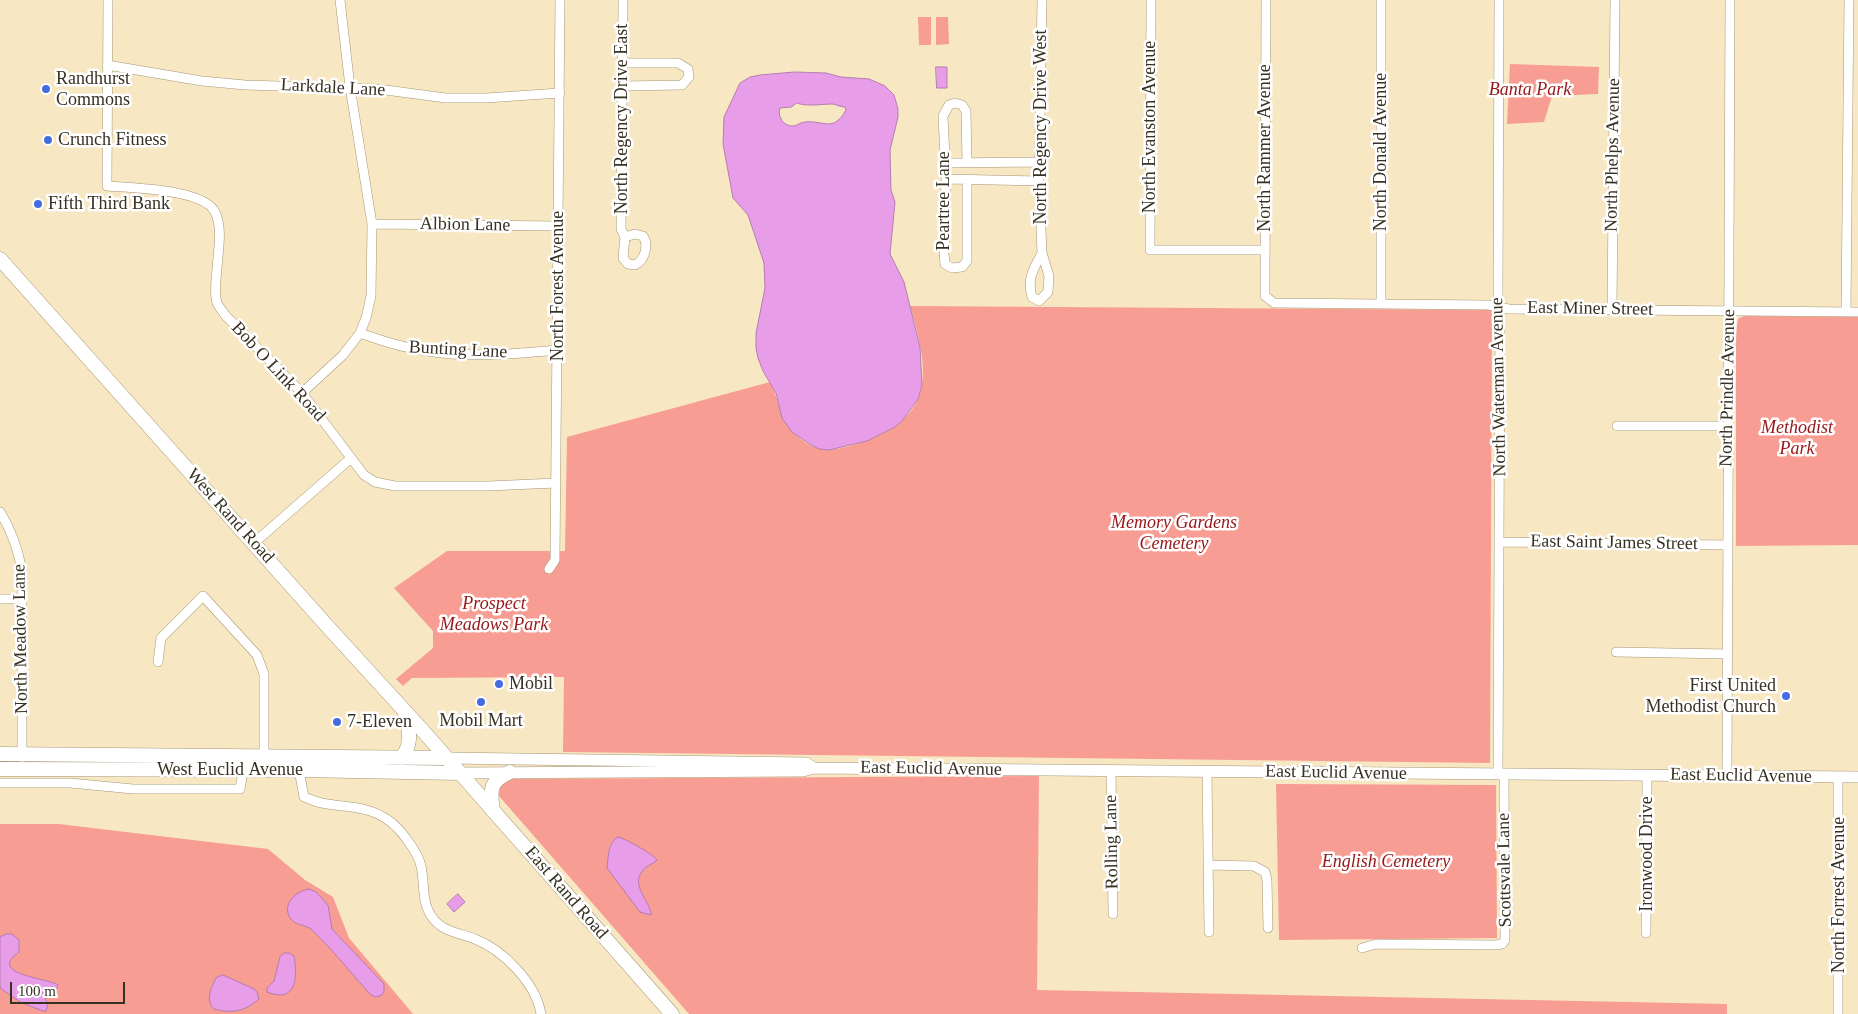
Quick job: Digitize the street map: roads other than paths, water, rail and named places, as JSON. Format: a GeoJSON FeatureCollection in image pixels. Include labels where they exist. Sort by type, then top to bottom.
{"type":"FeatureCollection","features":[{"type":"Feature","properties":{"kind":"main road","name":"West Rand Road"},"geometry":{"type":"LineString","coordinates":[[3,267],[460,773]]}},
{"type":"Feature","properties":{"kind":"main road"},"geometry":{"type":"LineString","coordinates":[[402,758],[410,738],[405,712]]}},
{"type":"Feature","properties":{"kind":"main road","name":"West Euclid Avenue"},"geometry":{"type":"LineString","coordinates":[[0,754],[244,764],[299,770],[460,773]]}},
{"type":"Feature","properties":{"kind":"main road","name":"West Euclid Avenue"},"geometry":{"type":"LineString","coordinates":[[0,770],[244,764],[264,757],[447,758]]}},
{"type":"Feature","properties":{"kind":"main road","name":"East Euclid Avenue"},"geometry":{"type":"LineString","coordinates":[[447,758],[806,763],[814,768]]}},
{"type":"Feature","properties":{"kind":"main road","name":"East Euclid Avenue"},"geometry":{"type":"LineString","coordinates":[[460,773],[803,771],[814,768],[1858,777]]}},
{"type":"Feature","properties":{"kind":"main road"},"geometry":{"type":"LineString","coordinates":[[494,811],[492,789],[500,776],[510,772]]}},
{"type":"Feature","properties":{"kind":"main road","name":"East Rand Road"},"geometry":{"type":"LineString","coordinates":[[460,773],[672,1014]]}},
{"type":"Feature","properties":{"kind":"street"},"geometry":{"type":"LineString","coordinates":[[107,65],[108,0]]}},
{"type":"Feature","properties":{"kind":"street"},"geometry":{"type":"LineString","coordinates":[[302,393],[343,355],[360,334],[371,296],[372,224],[350,87],[340,0]]}},
{"type":"Feature","properties":{"kind":"street","name":"North Forest Avenue"},"geometry":{"type":"LineString","coordinates":[[548,570],[555,560],[560,0]]}},
{"type":"Feature","properties":{"kind":"street","name":"North Regency Drive East"},"geometry":{"type":"LineString","coordinates":[[623,0],[621,229],[625,237]]}},
{"type":"Feature","properties":{"kind":"street","name":"North Regency Drive West"},"geometry":{"type":"LineString","coordinates":[[1042,0],[1040,162],[1042,253]]}},
{"type":"Feature","properties":{"kind":"street","name":"North Rammer Avenue"},"geometry":{"type":"LineString","coordinates":[[1265,296],[1266,0]]}},
{"type":"Feature","properties":{"kind":"street","name":"North Donald Avenue"},"geometry":{"type":"LineString","coordinates":[[1381,0],[1381,304]]}},
{"type":"Feature","properties":{"kind":"street","name":"North Waterman Avenue"},"geometry":{"type":"LineString","coordinates":[[1499,0],[1498,298],[1501,774]]}},
{"type":"Feature","properties":{"kind":"street","name":"North Phelps Avenue"},"geometry":{"type":"LineString","coordinates":[[1612,310],[1615,0]]}},
{"type":"Feature","properties":{"kind":"street","name":"North Prindle Avenue"},"geometry":{"type":"LineString","coordinates":[[1727,776],[1730,0]]}},
{"type":"Feature","properties":{"kind":"street"},"geometry":{"type":"LineString","coordinates":[[1846,312],[1849,0]]}},
{"type":"Feature","properties":{"kind":"street","name":"North Evanston Avenue"},"geometry":{"type":"LineString","coordinates":[[1151,2],[1150,250],[1265,250]]}},
{"type":"Feature","properties":{"kind":"street"},"geometry":{"type":"LineString","coordinates":[[621,63],[678,63],[688,68],[689,77],[682,85],[623,86]]}},
{"type":"Feature","properties":{"kind":"street","name":"Larkdale Lane"},"geometry":{"type":"LineString","coordinates":[[107,65],[202,81],[350,87],[446,98],[486,98],[560,93]]}},
{"type":"Feature","properties":{"kind":"street","name":"Bob O Link Road"},"geometry":{"type":"LineString","coordinates":[[107,65],[107,186],[193,196],[211,204],[219,227],[216,282],[217,303],[226,316],[302,393],[350,459],[364,475],[375,482],[395,486],[488,486],[556,483]]}},
{"type":"Feature","properties":{"kind":"street","name":"Peartree Lane"},"geometry":{"type":"LineString","coordinates":[[967,162],[966,111],[962,105],[955,103],[949,106],[943,116],[946,179],[944,254],[945,264],[952,268],[962,267],[966,261],[967,180]]}},
{"type":"Feature","properties":{"kind":"street"},"geometry":{"type":"LineString","coordinates":[[945,163],[1040,162]]}},
{"type":"Feature","properties":{"kind":"street"},"geometry":{"type":"LineString","coordinates":[[946,179],[1040,181]]}},
{"type":"Feature","properties":{"kind":"street","name":"Albion Lane"},"geometry":{"type":"LineString","coordinates":[[372,224],[558,226]]}},
{"type":"Feature","properties":{"kind":"street","name":"East Miner Street"},"geometry":{"type":"LineString","coordinates":[[1265,296],[1274,303],[1488,305],[1509,309],[1858,312]]}},
{"type":"Feature","properties":{"kind":"street","name":"Bunting Lane"},"geometry":{"type":"LineString","coordinates":[[360,334],[397,346],[428,352],[468,354],[558,350]]}},
{"type":"Feature","properties":{"kind":"street"},"geometry":{"type":"LineString","coordinates":[[1617,426],[1727,426]]}},
{"type":"Feature","properties":{"kind":"street"},"geometry":{"type":"LineString","coordinates":[[254,543],[350,459]]}},
{"type":"Feature","properties":{"kind":"street","name":"North Meadow Lane"},"geometry":{"type":"LineString","coordinates":[[0,512],[10,530],[22,571],[22,770]]}},
{"type":"Feature","properties":{"kind":"street","name":"East Saint James Street"},"geometry":{"type":"LineString","coordinates":[[1501,542],[1728,545]]}},
{"type":"Feature","properties":{"kind":"street"},"geometry":{"type":"LineString","coordinates":[[158,662],[161,638],[203,596],[256,654],[264,674],[264,757]]}},
{"type":"Feature","properties":{"kind":"street"},"geometry":{"type":"LineString","coordinates":[[0,599],[22,599]]}},
{"type":"Feature","properties":{"kind":"street"},"geometry":{"type":"LineString","coordinates":[[1616,652],[1728,654]]}},
{"type":"Feature","properties":{"kind":"street"},"geometry":{"type":"LineString","coordinates":[[0,783],[70,783],[133,789],[240,789],[244,764]]}},
{"type":"Feature","properties":{"kind":"street"},"geometry":{"type":"LineString","coordinates":[[299,770],[304,797],[321,803],[369,809],[389,820],[403,833],[421,864],[424,897],[426,906],[433,918],[446,930],[476,939],[503,955],[521,974],[533,993],[541,1014]]}},
{"type":"Feature","properties":{"kind":"street","name":"Rolling Lane"},"geometry":{"type":"LineString","coordinates":[[1111,771],[1113,914]]}},
{"type":"Feature","properties":{"kind":"street"},"geometry":{"type":"LineString","coordinates":[[1207,771],[1209,932]]}},
{"type":"Feature","properties":{"kind":"street","name":"Scottsvale Lane"},"geometry":{"type":"LineString","coordinates":[[1362,948],[1376,944],[1502,944],[1505,940],[1501,774]]}},
{"type":"Feature","properties":{"kind":"street","name":"Ironwood Drive"},"geometry":{"type":"LineString","coordinates":[[1646,933],[1647,775]]}},
{"type":"Feature","properties":{"kind":"street","name":"North Forrest Avenue"},"geometry":{"type":"LineString","coordinates":[[1838,777],[1838,1014]]}},
{"type":"Feature","properties":{"kind":"street"},"geometry":{"type":"LineString","coordinates":[[1208,865],[1254,866],[1265,872],[1267,880],[1268,928]]}},
{"type":"Feature","properties":{"kind":"place","name":"Randhurst Commons"},"geometry":{"type":"Point","coordinates":[46,89]}},
{"type":"Feature","properties":{"kind":"place","name":"Crunch Fitness"},"geometry":{"type":"Point","coordinates":[48,140]}},
{"type":"Feature","properties":{"kind":"place","name":"Fifth Third Bank"},"geometry":{"type":"Point","coordinates":[38,204]}},
{"type":"Feature","properties":{"kind":"place","name":"Mobil"},"geometry":{"type":"Point","coordinates":[499,684]}},
{"type":"Feature","properties":{"kind":"place","name":"First United Methodist Church"},"geometry":{"type":"Point","coordinates":[1786,696]}},
{"type":"Feature","properties":{"kind":"place","name":"Mobil Mart"},"geometry":{"type":"Point","coordinates":[481,702]}},
{"type":"Feature","properties":{"kind":"place","name":"7-Eleven"},"geometry":{"type":"Point","coordinates":[337,722]}},
{"type":"Feature","properties":{"kind":"park label","name":"Banta Park"},"geometry":{"type":"Point","coordinates":[1530,90]}},
{"type":"Feature","properties":{"kind":"park label","name":"Methodist Park"},"geometry":{"type":"Point","coordinates":[1797,438]}},
{"type":"Feature","properties":{"kind":"park label","name":"Memory Gardens Cemetery"},"geometry":{"type":"Point","coordinates":[1174,533]}},
{"type":"Feature","properties":{"kind":"park label","name":"Prospect Meadows Park"},"geometry":{"type":"Point","coordinates":[494,614]}},
{"type":"Feature","properties":{"kind":"park label","name":"English Cemetery"},"geometry":{"type":"Point","coordinates":[1386,862]}}]}
